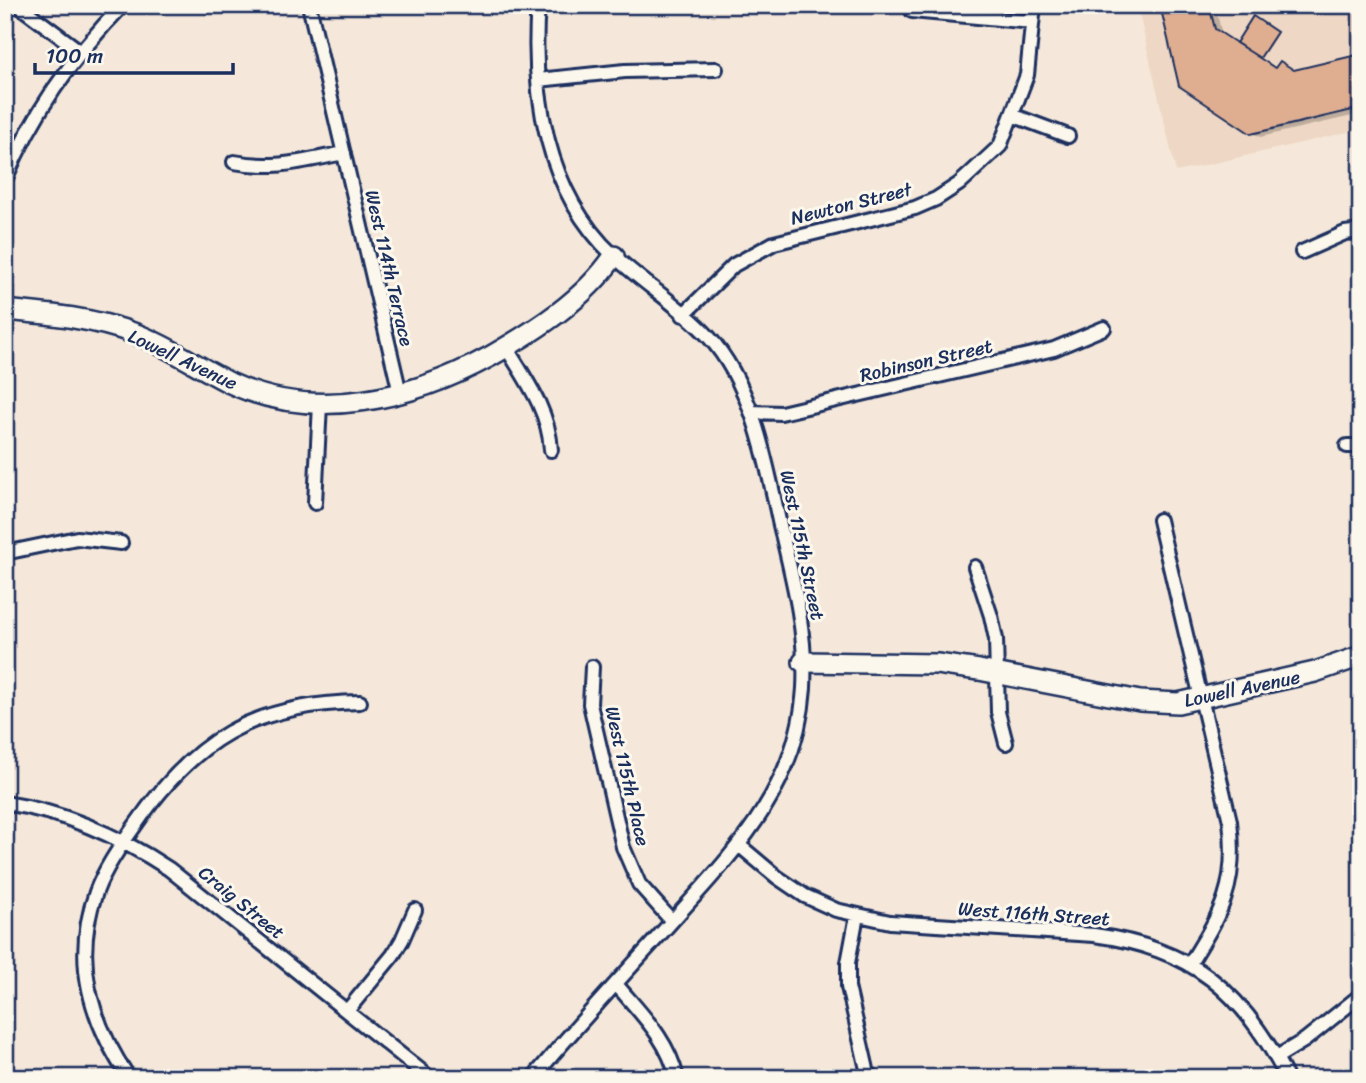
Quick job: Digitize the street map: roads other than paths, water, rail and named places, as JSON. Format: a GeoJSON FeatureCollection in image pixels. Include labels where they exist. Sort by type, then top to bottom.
{"type":"FeatureCollection","features":[{"type":"Feature","properties":{"kind":"street"},"geometry":{"type":"LineString","coordinates":[[18,5],[81,52]]}},
{"type":"Feature","properties":{"kind":"street"},"geometry":{"type":"LineString","coordinates":[[5,180],[30,128],[81,52],[123,5]]}},
{"type":"Feature","properties":{"kind":"street","name":"West 114th Terrace"},"geometry":{"type":"LineString","coordinates":[[309,5],[400,393]]}},
{"type":"Feature","properties":{"kind":"street","name":"West 115th Street"},"geometry":{"type":"LineString","coordinates":[[533,1078],[740,846],[781,779],[794,741],[804,687],[798,604],[762,445],[751,412],[732,371],[709,337],[614,256],[596,237],[564,190],[551,151],[538,80],[538,5]]}},
{"type":"Feature","properties":{"kind":"street","name":"Newton Street"},"geometry":{"type":"LineString","coordinates":[[683,314],[734,265],[774,243],[893,214],[936,199],[959,184],[1000,146],[1027,75],[1034,5]]}},
{"type":"Feature","properties":{"kind":"street"},"geometry":{"type":"LineString","coordinates":[[912,10],[1032,23]]}},
{"type":"Feature","properties":{"kind":"street"},"geometry":{"type":"LineString","coordinates":[[538,80],[638,70],[716,69]]}},
{"type":"Feature","properties":{"kind":"street"},"geometry":{"type":"LineString","coordinates":[[1012,114],[1068,136]]}},
{"type":"Feature","properties":{"kind":"street"},"geometry":{"type":"LineString","coordinates":[[234,162],[278,166],[344,153]]}},
{"type":"Feature","properties":{"kind":"street"},"geometry":{"type":"LineString","coordinates":[[1302,252],[1345,233],[1361,231]]}},
{"type":"Feature","properties":{"kind":"street","name":"Lowell Avenue"},"geometry":{"type":"LineString","coordinates":[[5,310],[86,320],[134,333],[168,347],[231,383],[287,400],[320,404],[364,401],[400,393],[453,374],[526,336],[579,295],[602,274],[614,256]]}},
{"type":"Feature","properties":{"kind":"street","name":"Robinson Street"},"geometry":{"type":"LineString","coordinates":[[751,412],[781,413],[1015,360],[1054,349],[1104,327]]}},
{"type":"Feature","properties":{"kind":"street"},"geometry":{"type":"LineString","coordinates":[[506,347],[540,404],[551,436],[551,450]]}},
{"type":"Feature","properties":{"kind":"street"},"geometry":{"type":"LineString","coordinates":[[315,503],[320,404]]}},
{"type":"Feature","properties":{"kind":"street"},"geometry":{"type":"LineString","coordinates":[[1347,446],[1361,446]]}},
{"type":"Feature","properties":{"kind":"street"},"geometry":{"type":"LineString","coordinates":[[1159,520],[1230,821],[1232,867],[1227,893],[1220,911],[1189,965]]}},
{"type":"Feature","properties":{"kind":"street"},"geometry":{"type":"LineString","coordinates":[[5,553],[77,538],[121,543]]}},
{"type":"Feature","properties":{"kind":"street"},"geometry":{"type":"LineString","coordinates":[[975,567],[996,639],[998,712],[1006,743]]}},
{"type":"Feature","properties":{"kind":"street","name":"Lowell Avenue"},"geometry":{"type":"LineString","coordinates":[[803,662],[937,664],[1140,701],[1178,703],[1315,672],[1361,656]]}},
{"type":"Feature","properties":{"kind":"street","name":"West 115th Place"},"geometry":{"type":"LineString","coordinates":[[592,667],[590,704],[623,848],[639,884],[672,921]]}},
{"type":"Feature","properties":{"kind":"street"},"geometry":{"type":"LineString","coordinates":[[129,1078],[96,1017],[88,988],[86,954],[89,917],[97,891],[123,842],[154,798],[179,769],[205,748],[233,731],[263,717],[292,708],[324,703],[360,702]]}},
{"type":"Feature","properties":{"kind":"street","name":"Craig Street"},"geometry":{"type":"LineString","coordinates":[[5,803],[33,807],[72,819],[123,842],[169,869],[430,1078]]}},
{"type":"Feature","properties":{"kind":"street","name":"West 116th Street"},"geometry":{"type":"LineString","coordinates":[[740,846],[805,896],[835,910],[890,922],[1125,939],[1170,954],[1212,979],[1235,999],[1255,1022],[1287,1078]]}},
{"type":"Feature","properties":{"kind":"street"},"geometry":{"type":"LineString","coordinates":[[347,1011],[393,955],[415,909]]}},
{"type":"Feature","properties":{"kind":"street"},"geometry":{"type":"LineString","coordinates":[[857,915],[848,963],[848,987],[869,1078]]}},
{"type":"Feature","properties":{"kind":"street"},"geometry":{"type":"LineString","coordinates":[[616,984],[655,1029],[668,1052],[677,1078]]}},
{"type":"Feature","properties":{"kind":"street"},"geometry":{"type":"LineString","coordinates":[[1277,1058],[1314,1034],[1361,995]]}},
{"type":"Feature","properties":{"kind":"lane"},"geometry":{"type":"LineString","coordinates":[[1314,5],[1332,8],[1344,5]]}}]}
